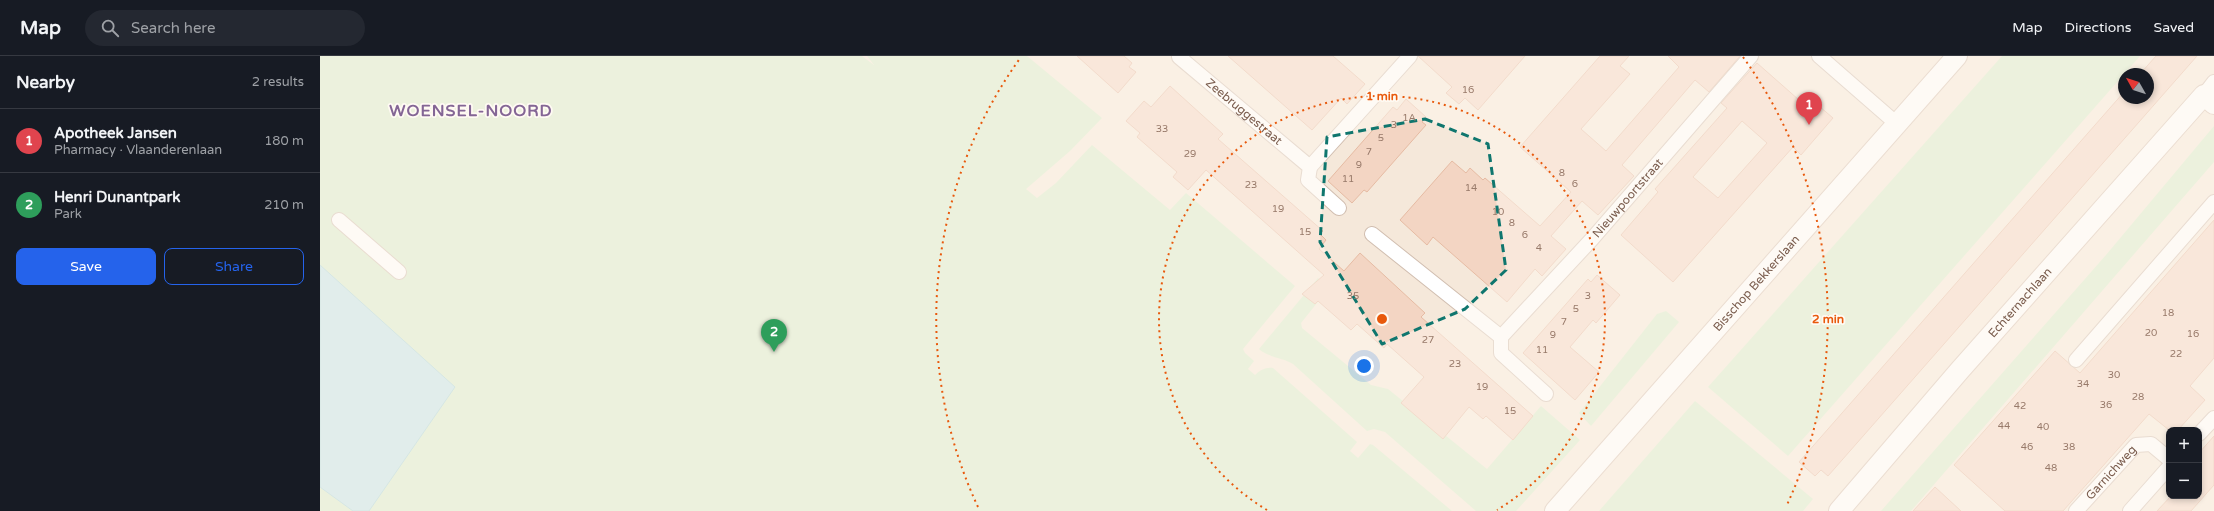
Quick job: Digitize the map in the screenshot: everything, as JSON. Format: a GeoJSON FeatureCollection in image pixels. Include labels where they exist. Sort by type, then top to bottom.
{"type":"FeatureCollection","features":[{"type":"Feature","properties":{"kind":"main road","name":"Bisschop Bekkerslaan"},"geometry":{"type":"LineString","coordinates":[[1555,511],[1957,56]]}},
{"type":"Feature","properties":{"kind":"main road","name":"Echternachlaan"},"geometry":{"type":"LineString","coordinates":[[1839,511],[1960,370],[2211,94]]}},
{"type":"Feature","properties":{"kind":"street"},"geometry":{"type":"LineString","coordinates":[[1339,208],[1308,180],[1310,167],[1410,56]]}},
{"type":"Feature","properties":{"kind":"street","name":"Nieuwpoortstraat"},"geometry":{"type":"LineString","coordinates":[[1501,337],[1592,239],[1751,56]]}},
{"type":"Feature","properties":{"kind":"street"},"geometry":{"type":"LineString","coordinates":[[1819,56],[1897,124]]}},
{"type":"Feature","properties":{"kind":"street","name":"Zeebruggestraat"},"geometry":{"type":"LineString","coordinates":[[1178,57],[1310,167]]}},
{"type":"Feature","properties":{"kind":"street"},"geometry":{"type":"LineString","coordinates":[[2076,360],[2214,202]]}},
{"type":"Feature","properties":{"kind":"street"},"geometry":{"type":"LineString","coordinates":[[339,220],[399,272]]}},
{"type":"Feature","properties":{"kind":"street"},"geometry":{"type":"LineString","coordinates":[[1372,234],[1501,337],[1501,353],[1546,394]]}},
{"type":"Feature","properties":{"kind":"street"},"geometry":{"type":"LineString","coordinates":[[2202,431],[2214,418]]}},
{"type":"Feature","properties":{"kind":"street","name":"Garnichweg"},"geometry":{"type":"LineString","coordinates":[[2076,511],[2136,445],[2151,444],[2166,456]]}},
{"type":"Feature","properties":{"kind":"street"},"geometry":{"type":"LineString","coordinates":[[2130,511],[2166,470]]}},
{"type":"Feature","properties":{"kind":"highlighted area"},"geometry":{"type":"Polygon","coordinates":[[[1425,119],[1488,144],[1506,270],[1465,309],[1382,344],[1320,242],[1327,137],[1425,119]]]}},
{"type":"Feature","properties":{"kind":"shaded area"},"geometry":{"type":"Polygon","coordinates":[[[320,56],[2214,56],[2214,511],[320,511],[320,56]]]}},
{"type":"Feature","properties":{"kind":"green space"},"geometry":{"type":"Polygon","coordinates":[[[320,56],[862,56],[874,65],[867,56],[1027,56],[1102,118],[1070,151],[1026,189],[1037,198],[1056,183],[1092,145],[1170,210],[1186,193],[1295,286],[1243,349],[1245,353],[1254,361],[1248,369],[1255,375],[1263,369],[1273,368],[1357,442],[1350,451],[1358,458],[1370,444],[1373,445],[1452,511],[320,511],[320,56]]]}},
{"type":"Feature","properties":{"kind":"green space"},"geometry":{"type":"Polygon","coordinates":[[[2002,56],[2140,56],[2129,68],[2118,68],[2118,81],[1788,456],[1708,387],[2002,56]]]}},
{"type":"Feature","properties":{"kind":"green space"},"geometry":{"type":"Polygon","coordinates":[[[2214,126],[2214,162],[1911,511],[1881,511],[2106,255],[2214,126]]]}},
{"type":"Feature","properties":{"kind":"green space"},"geometry":{"type":"Polygon","coordinates":[[[1318,278],[1329,288],[1301,323],[1302,328],[1371,385],[1388,389],[1487,469],[1541,406],[1580,440],[1516,511],[1476,511],[1385,432],[1374,429],[1367,431],[1293,364],[1267,354],[1259,349],[1318,278]]]}},
{"type":"Feature","properties":{"kind":"green space"},"geometry":{"type":"Polygon","coordinates":[[[1666,311],[1679,322],[1591,426],[1579,413],[1657,314],[1666,311]]]}},
{"type":"Feature","properties":{"kind":"green space"},"geometry":{"type":"Polygon","coordinates":[[[1695,401],[1813,499],[1803,511],[1599,511],[1695,401]]]}},
{"type":"Feature","properties":{"kind":"water"},"geometry":{"type":"Polygon","coordinates":[[[320,265],[455,387],[369,511],[353,511],[320,487],[320,265]]]}},
{"type":"Feature","properties":{"kind":"building"},"geometry":{"type":"Polygon","coordinates":[[[1077,56],[1124,56],[1132,63],[1129,67],[1136,72],[1118,93],[1077,56]]]}},
{"type":"Feature","properties":{"kind":"building"},"geometry":{"type":"Polygon","coordinates":[[[1228,56],[1333,56],[1365,84],[1347,104],[1341,98],[1312,130],[1228,56]]]}},
{"type":"Feature","properties":{"kind":"building"},"geometry":{"type":"Polygon","coordinates":[[[1418,56],[1525,56],[1478,110],[1465,98],[1459,104],[1446,93],[1452,87],[1418,56]]]}},
{"type":"Feature","properties":{"kind":"building"},"geometry":{"type":"Polygon","coordinates":[[[1600,56],[1629,56],[1620,66],[1630,74],[1581,129],[1606,151],[1679,67],[1668,56],[1740,56],[1709,92],[1695,80],[1622,165],[1634,176],[1598,215],[1582,201],[1551,236],[1566,249],[1542,276],[1535,269],[1507,302],[1433,237],[1427,245],[1400,220],[1452,161],[1466,173],[1470,168],[1483,180],[1485,178],[1540,226],[1571,192],[1520,147],[1600,56]]]}},
{"type":"Feature","properties":{"kind":"building"},"geometry":{"type":"Polygon","coordinates":[[[2156,56],[2197,56],[1828,476],[1821,470],[1815,476],[1799,462],[2118,99],[2118,104],[2154,104],[2154,68],[2145,68],[2156,56]]]}},
{"type":"Feature","properties":{"kind":"building"},"geometry":{"type":"Polygon","coordinates":[[[1757,63],[1799,100],[1805,94],[1833,118],[1801,155],[1793,147],[1673,282],[1621,235],[1658,192],[1655,189],[1727,108],[1721,103],[1757,63]],[[1742,121],[1693,177],[1718,198],[1767,143],[1742,121]]]}},
{"type":"Feature","properties":{"kind":"building"},"geometry":{"type":"Polygon","coordinates":[[[1170,86],[1223,134],[1218,139],[1323,231],[1320,234],[1326,240],[1319,249],[1344,271],[1360,253],[1425,313],[1421,317],[1533,416],[1513,440],[1486,416],[1483,419],[1469,407],[1443,439],[1401,403],[1424,377],[1387,344],[1384,348],[1357,324],[1351,330],[1318,301],[1315,304],[1302,294],[1324,275],[1206,170],[1188,190],[1173,177],[1177,172],[1137,137],[1140,133],[1126,121],[1144,101],[1151,107],[1170,86]]]}},
{"type":"Feature","properties":{"kind":"building"},"geometry":{"type":"Polygon","coordinates":[[[1406,99],[1426,117],[1422,122],[1426,125],[1367,192],[1364,190],[1352,203],[1328,181],[1393,107],[1397,110],[1406,99]]]}},
{"type":"Feature","properties":{"kind":"building"},"geometry":{"type":"Polygon","coordinates":[[[2214,220],[2214,358],[2190,386],[2205,400],[2181,427],[2166,428],[2149,414],[2063,511],[2005,511],[1954,465],[2055,351],[2080,373],[2214,220]]]}},
{"type":"Feature","properties":{"kind":"building"},"geometry":{"type":"Polygon","coordinates":[[[1597,275],[1620,295],[1596,323],[1593,320],[1570,347],[1599,372],[1575,400],[1523,353],[1588,279],[1591,282],[1597,275]]]}},
{"type":"Feature","properties":{"kind":"building"},"geometry":{"type":"Polygon","coordinates":[[[2214,436],[2214,485],[2202,499],[2202,463],[2202,450],[2214,436]]]}},
{"type":"Feature","properties":{"kind":"building"},"geometry":{"type":"Polygon","coordinates":[[[1935,487],[1961,511],[1913,511],[1935,487]]]}},
{"type":"Feature","properties":{"kind":"building"},"geometry":{"type":"Polygon","coordinates":[[[2168,499],[2202,499],[2191,511],[2157,511],[2168,499]]]}},
{"type":"Feature","properties":{"kind":"place","name":"Apotheek Jansen"},"geometry":{"type":"Point","coordinates":[1809,125]}},
{"type":"Feature","properties":{"kind":"place","name":"Henri Dunantpark"},"geometry":{"type":"Point","coordinates":[774,352]}},
{"type":"Feature","properties":{"kind":"district","name":"WOENSEL-NOORD"},"geometry":{"type":"Point","coordinates":[471,111]}}]}
